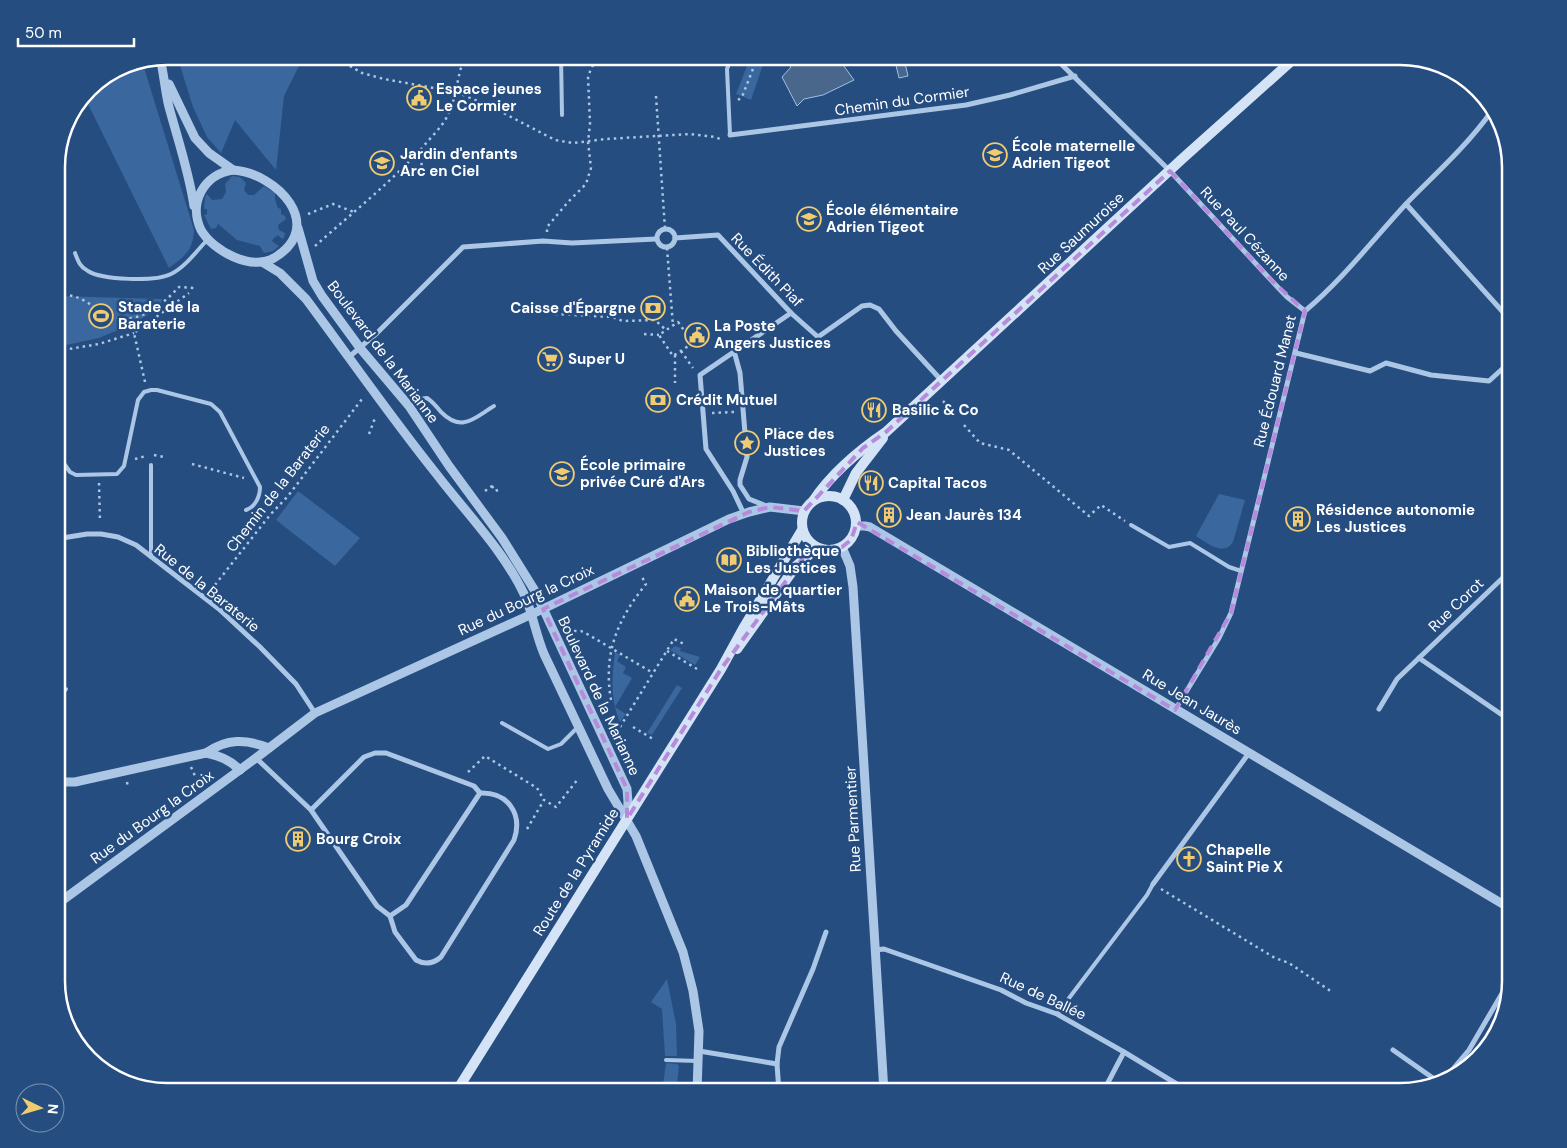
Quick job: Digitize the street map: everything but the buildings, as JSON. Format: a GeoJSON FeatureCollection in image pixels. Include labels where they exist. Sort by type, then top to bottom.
{"type":"FeatureCollection","features":[{"type":"Feature","properties":{"kind":"main road","name":"Rue Saumuroise"},"geometry":{"type":"LineString","coordinates":[[813,501],[822,488],[850,460],[886,432],[1170,170],[1287,65]]}},
{"type":"Feature","properties":{"kind":"main road","name":"Rue Saumuroise"},"geometry":{"type":"LineString","coordinates":[[843,500],[856,473],[886,432]]}},
{"type":"Feature","properties":{"kind":"main road"},"geometry":{"type":"LineString","coordinates":[[828,496],[843,500],[853,511],[856,526],[851,540],[842,547],[828,551],[817,548],[808,540],[802,530],[804,511],[813,501],[828,496]]}},
{"type":"Feature","properties":{"kind":"main road","name":"Route de la Pyramide"},"geometry":{"type":"LineString","coordinates":[[462,1083],[722,669],[744,627],[802,530]]}},
{"type":"Feature","properties":{"kind":"main road","name":"Route de la Pyramide"},"geometry":{"type":"LineString","coordinates":[[722,669],[796,566],[817,548]]}},
{"type":"Feature","properties":{"kind":"street","name":"Boulevard de la Marianne"},"geometry":{"type":"LineString","coordinates":[[162,65],[168,104],[190,178],[196,216],[202,230],[208,239],[234,257],[246,261],[262,262],[293,284],[438,478],[484,532],[509,568],[524,596],[537,637],[578,727],[619,810],[627,819]]}},
{"type":"Feature","properties":{"kind":"street","name":"Rue Paul Cézanne"},"geometry":{"type":"LineString","coordinates":[[1063,65],[1170,170],[1287,297],[1305,311]]}},
{"type":"Feature","properties":{"kind":"street","name":"Boulevard de la Marianne"},"geometry":{"type":"LineString","coordinates":[[164,74],[195,138],[209,153],[233,170],[255,174],[275,186],[290,202],[313,281],[360,348],[409,406],[449,466],[502,538],[535,591],[627,789],[627,819]]}},
{"type":"Feature","properties":{"kind":"street","name":"Chemin du Cormier"},"geometry":{"type":"LineString","coordinates":[[730,135],[966,105],[1010,95],[1075,76]]}},
{"type":"Feature","properties":{"kind":"street","name":"Rue Édouard Manet"},"geometry":{"type":"LineString","coordinates":[[1175,710],[1223,630],[1231,613],[1305,311],[1323,295],[1451,158],[1488,115]]}},
{"type":"Feature","properties":{"kind":"street"},"geometry":{"type":"LineString","coordinates":[[196,216],[200,190],[219,173],[233,170]]}},
{"type":"Feature","properties":{"kind":"street"},"geometry":{"type":"LineString","coordinates":[[1406,204],[1502,311]]}},
{"type":"Feature","properties":{"kind":"street"},"geometry":{"type":"LineString","coordinates":[[262,262],[272,259],[287,247],[298,228]]}},
{"type":"Feature","properties":{"kind":"street"},"geometry":{"type":"LineString","coordinates":[[665,229],[672,231],[676,238],[673,245],[667,248],[660,246],[656,239],[659,232],[665,229]]}},
{"type":"Feature","properties":{"kind":"street","name":"Rue Édith Piaf"},"geometry":{"type":"LineString","coordinates":[[676,238],[718,235],[791,313],[818,337],[862,306],[870,305],[879,309],[942,381]]}},
{"type":"Feature","properties":{"kind":"street"},"geometry":{"type":"LineString","coordinates":[[349,357],[463,247],[548,241],[572,243],[656,239]]}},
{"type":"Feature","properties":{"kind":"street"},"geometry":{"type":"LineString","coordinates":[[744,514],[733,491],[706,449],[700,375],[791,313]]}},
{"type":"Feature","properties":{"kind":"street"},"geometry":{"type":"LineString","coordinates":[[734,351],[740,373],[747,458],[740,486],[748,499],[770,507]]}},
{"type":"Feature","properties":{"kind":"street"},"geometry":{"type":"LineString","coordinates":[[1296,353],[1370,371],[1386,362],[1431,374],[1489,381],[1502,369]]}},
{"type":"Feature","properties":{"kind":"street","name":"Rue du Bourg la Croix"},"geometry":{"type":"LineString","coordinates":[[65,898],[315,713],[543,609],[729,519],[770,507],[804,511]]}},
{"type":"Feature","properties":{"kind":"street","name":"Rue Jean Jaurès"},"geometry":{"type":"LineString","coordinates":[[856,526],[870,527],[1502,904]]}},
{"type":"Feature","properties":{"kind":"street","name":"Rue de la Baraterie"},"geometry":{"type":"LineString","coordinates":[[65,538],[87,534],[106,534],[127,540],[219,609],[296,684],[315,713]]}},
{"type":"Feature","properties":{"kind":"street","name":"Rue Parmentier"},"geometry":{"type":"LineString","coordinates":[[842,547],[850,566],[852,587],[883,1083]]}},
{"type":"Feature","properties":{"kind":"street","name":"Rue Corot"},"geometry":{"type":"LineString","coordinates":[[1379,709],[1396,679],[1502,579]]}},
{"type":"Feature","properties":{"kind":"street"},"geometry":{"type":"LineString","coordinates":[[1419,658],[1502,715]]}},
{"type":"Feature","properties":{"kind":"street","name":"Rue du Bourg la Croix"},"geometry":{"type":"LineString","coordinates":[[65,782],[75,782],[206,753],[216,746],[242,740],[269,748]]}},
{"type":"Feature","properties":{"kind":"street"},"geometry":{"type":"LineString","coordinates":[[311,810],[364,756],[375,752],[386,753],[474,786],[480,793]]}},
{"type":"Feature","properties":{"kind":"street"},"geometry":{"type":"LineString","coordinates":[[1153,884],[1250,752]]}},
{"type":"Feature","properties":{"kind":"street","name":"Rue du Bourg la Croix"},"geometry":{"type":"LineString","coordinates":[[206,753],[224,758],[240,770]]}},
{"type":"Feature","properties":{"kind":"street"},"geometry":{"type":"LineString","coordinates":[[256,758],[311,810],[377,906],[390,916],[395,932],[416,960],[429,964],[441,957],[514,840],[516,819],[511,806],[497,795],[489,792],[480,793]]}},
{"type":"Feature","properties":{"kind":"street"},"geometry":{"type":"LineString","coordinates":[[390,916],[406,905],[480,793]]}},
{"type":"Feature","properties":{"kind":"street"},"geometry":{"type":"LineString","coordinates":[[627,819],[650,869],[683,952],[695,1001],[699,1051],[698,1083]]}},
{"type":"Feature","properties":{"kind":"street"},"geometry":{"type":"LineString","coordinates":[[778,1083],[777,1064],[779,1047],[813,969],[826,932]]}},
{"type":"Feature","properties":{"kind":"street","name":"Rue de Ballée"},"geometry":{"type":"LineString","coordinates":[[875,950],[884,950],[971,978],[1057,1014],[1175,1083]]}},
{"type":"Feature","properties":{"kind":"street"},"geometry":{"type":"LineString","coordinates":[[1452,1069],[1469,1050],[1501,996]]}},
{"type":"Feature","properties":{"kind":"street"},"geometry":{"type":"LineString","coordinates":[[1393,1050],[1434,1078]]}},
{"type":"Feature","properties":{"kind":"street"},"geometry":{"type":"LineString","coordinates":[[699,1051],[777,1064]]}},
{"type":"Feature","properties":{"kind":"street"},"geometry":{"type":"LineString","coordinates":[[1108,1083],[1124,1052]]}},
{"type":"Feature","properties":{"kind":"lane"},"geometry":{"type":"LineString","coordinates":[[561,65],[562,115]]}},
{"type":"Feature","properties":{"kind":"lane"},"geometry":{"type":"LineString","coordinates":[[729,65],[727,69],[730,135]]}},
{"type":"Feature","properties":{"kind":"lane"},"geometry":{"type":"LineString","coordinates":[[75,253],[80,264],[87,271],[98,276],[153,279],[164,277],[181,268],[208,239]]}},
{"type":"Feature","properties":{"kind":"lane"},"geometry":{"type":"LineString","coordinates":[[65,464],[73,474],[99,476],[117,474],[123,469],[138,400],[146,390],[157,390],[211,404],[220,412],[260,487],[259,496],[252,508],[246,510]]}},
{"type":"Feature","properties":{"kind":"lane"},"geometry":{"type":"LineString","coordinates":[[409,406],[418,399],[427,398],[452,421],[460,423],[470,420],[494,406]]}},
{"type":"Feature","properties":{"kind":"lane"},"geometry":{"type":"LineString","coordinates":[[151,465],[151,557]]}},
{"type":"Feature","properties":{"kind":"lane"},"geometry":{"type":"LineString","coordinates":[[1131,525],[1169,547],[1190,542],[1229,567],[1241,571]]}},
{"type":"Feature","properties":{"kind":"lane"},"geometry":{"type":"LineString","coordinates":[[502,723],[548,749],[561,744],[578,727]]}},
{"type":"Feature","properties":{"kind":"lane"},"geometry":{"type":"LineString","coordinates":[[1057,1014],[1147,895],[1153,884]]}},
{"type":"Feature","properties":{"kind":"lane"},"geometry":{"type":"LineString","coordinates":[[666,1060],[699,1061]]}},
{"type":"Feature","properties":{"kind":"path"},"geometry":{"type":"LineString","coordinates":[[348,65],[362,73],[384,79],[456,92],[492,107],[554,140],[573,143],[690,134],[715,137]]}},
{"type":"Feature","properties":{"kind":"path"},"geometry":{"type":"LineString","coordinates":[[314,247],[406,166],[442,124],[449,114],[462,65]]}},
{"type":"Feature","properties":{"kind":"path"},"geometry":{"type":"LineString","coordinates":[[548,241],[547,227],[586,184],[591,168],[588,142],[590,124],[588,76],[593,65]]}},
{"type":"Feature","properties":{"kind":"path"},"geometry":{"type":"LineString","coordinates":[[741,98],[754,65]]}},
{"type":"Feature","properties":{"kind":"path"},"geometry":{"type":"LineString","coordinates":[[656,96],[665,229]]}},
{"type":"Feature","properties":{"kind":"path"},"geometry":{"type":"LineString","coordinates":[[420,150],[423,177]]}},
{"type":"Feature","properties":{"kind":"path"},"geometry":{"type":"LineString","coordinates":[[296,218],[333,204],[354,212]]}},
{"type":"Feature","properties":{"kind":"path"},"geometry":{"type":"LineString","coordinates":[[667,248],[673,326]]}},
{"type":"Feature","properties":{"kind":"path"},"geometry":{"type":"LineString","coordinates":[[65,295],[77,297],[107,314],[133,319],[162,304],[179,287],[194,288]]}},
{"type":"Feature","properties":{"kind":"path"},"geometry":{"type":"LineString","coordinates":[[65,350],[99,344],[134,333],[189,294]]}},
{"type":"Feature","properties":{"kind":"path"},"geometry":{"type":"LineString","coordinates":[[554,314],[612,317],[623,321],[655,320],[666,330]]}},
{"type":"Feature","properties":{"kind":"path"},"geometry":{"type":"LineString","coordinates":[[644,334],[659,335],[678,322],[693,343],[674,355]]}},
{"type":"Feature","properties":{"kind":"path"},"geometry":{"type":"LineString","coordinates":[[134,333],[146,390]]}},
{"type":"Feature","properties":{"kind":"path"},"geometry":{"type":"LineString","coordinates":[[659,335],[674,355],[675,383]]}},
{"type":"Feature","properties":{"kind":"path"},"geometry":{"type":"LineString","coordinates":[[681,351],[694,369]]}},
{"type":"Feature","properties":{"kind":"path","name":"Chemin de la Baraterie"},"geometry":{"type":"LineString","coordinates":[[211,590],[270,515],[288,496],[362,399]]}},
{"type":"Feature","properties":{"kind":"path"},"geometry":{"type":"LineString","coordinates":[[710,413],[736,412]]}},
{"type":"Feature","properties":{"kind":"path"},"geometry":{"type":"LineString","coordinates":[[369,434],[374,418]]}},
{"type":"Feature","properties":{"kind":"path"},"geometry":{"type":"LineString","coordinates":[[964,424],[980,443],[1009,450],[1089,516],[1101,505],[1131,525]]}},
{"type":"Feature","properties":{"kind":"path"},"geometry":{"type":"LineString","coordinates":[[192,464],[256,481]]}},
{"type":"Feature","properties":{"kind":"path"},"geometry":{"type":"LineString","coordinates":[[99,476],[100,522]]}},
{"type":"Feature","properties":{"kind":"path"},"geometry":{"type":"LineString","coordinates":[[485,490],[494,485],[495,491],[498,490]]}},
{"type":"Feature","properties":{"kind":"path"},"geometry":{"type":"LineString","coordinates":[[611,700],[608,671],[612,646],[625,614],[646,584],[642,577]]}},
{"type":"Feature","properties":{"kind":"path"},"geometry":{"type":"LineString","coordinates":[[574,631],[581,631],[612,646],[653,673]]}},
{"type":"Feature","properties":{"kind":"path"},"geometry":{"type":"LineString","coordinates":[[620,727],[674,639],[684,644]]}},
{"type":"Feature","properties":{"kind":"path"},"geometry":{"type":"LineString","coordinates":[[608,642],[612,646]]}},
{"type":"Feature","properties":{"kind":"path"},"geometry":{"type":"LineString","coordinates":[[667,651],[697,669]]}},
{"type":"Feature","properties":{"kind":"path"},"geometry":{"type":"LineString","coordinates":[[634,727],[653,739]]}},
{"type":"Feature","properties":{"kind":"path"},"geometry":{"type":"LineString","coordinates":[[466,774],[484,756],[537,788],[544,800],[556,807],[578,779]]}},
{"type":"Feature","properties":{"kind":"path"},"geometry":{"type":"LineString","coordinates":[[190,766],[200,787]]}},
{"type":"Feature","properties":{"kind":"path"},"geometry":{"type":"LineString","coordinates":[[527,829],[544,800]]}},
{"type":"Feature","properties":{"kind":"path"},"geometry":{"type":"LineString","coordinates":[[1153,884],[1275,958],[1289,963],[1332,992]]}},
{"type":"Feature","properties":{"kind":"highlighted area"},"geometry":{"type":"Polygon","coordinates":[[[1170,171],[1270,279],[1305,311],[1231,613],[1175,710],[857,522],[851,540],[842,547],[816,548],[803,558],[721,669],[627,819],[627,789],[543,609],[749,512],[770,507],[804,511],[863,448],[886,432],[1170,171]]]}},
{"type":"Feature","properties":{"kind":"shaded area"},"geometry":{"type":"Polygon","coordinates":[[[180,65],[300,65],[284,96],[276,170],[235,120],[221,153],[207,137],[193,107],[180,65]]]}},
{"type":"Feature","properties":{"kind":"shaded area"},"geometry":{"type":"Polygon","coordinates":[[[747,65],[763,65],[751,100],[736,94],[747,65]]]}},
{"type":"Feature","properties":{"kind":"shaded area"},"geometry":{"type":"Polygon","coordinates":[[[789,65],[843,65],[854,80],[823,95],[804,99],[797,106],[782,77],[791,67],[789,65]]]}},
{"type":"Feature","properties":{"kind":"shaded area"},"geometry":{"type":"Polygon","coordinates":[[[896,65],[905,65],[908,76],[899,78],[896,65]]]}},
{"type":"Feature","properties":{"kind":"shaded area"},"geometry":{"type":"Polygon","coordinates":[[[144,68],[194,230],[190,249],[169,268],[88,103],[110,82],[134,70],[144,68]]]}},
{"type":"Feature","properties":{"kind":"shaded area"},"geometry":{"type":"Polygon","coordinates":[[[232,176],[240,177],[246,183],[244,190],[248,195],[254,195],[264,186],[275,193],[278,208],[281,209],[281,214],[286,219],[278,225],[279,230],[285,233],[284,238],[282,239],[278,235],[273,239],[272,241],[279,246],[273,251],[264,253],[260,246],[237,240],[218,224],[216,228],[211,229],[204,215],[207,214],[207,209],[204,209],[205,197],[207,194],[212,200],[222,199],[226,192],[225,184],[232,176]]]}},
{"type":"Feature","properties":{"kind":"shaded area","name":"Stade de la Baraterie"},"geometry":{"type":"Polygon","coordinates":[[[65,296],[162,299],[160,308],[132,324],[99,338],[65,345],[65,296]]]}},
{"type":"Feature","properties":{"kind":"shaded area"},"geometry":{"type":"Polygon","coordinates":[[[298,491],[360,538],[335,566],[276,520],[298,491]]]}},
{"type":"Feature","properties":{"kind":"shaded area"},"geometry":{"type":"Polygon","coordinates":[[[1219,494],[1245,500],[1233,542],[1229,546],[1220,549],[1196,536],[1219,494]]]}},
{"type":"Feature","properties":{"kind":"shaded area"},"geometry":{"type":"Polygon","coordinates":[[[675,646],[681,648],[680,651],[700,657],[695,665],[670,650],[675,646]]]}},
{"type":"Feature","properties":{"kind":"shaded area"},"geometry":{"type":"Polygon","coordinates":[[[615,652],[620,655],[617,661],[626,667],[623,673],[632,678],[615,707],[613,670],[615,652]]]}},
{"type":"Feature","properties":{"kind":"shaded area"},"geometry":{"type":"Polygon","coordinates":[[[677,685],[682,688],[652,735],[647,733],[677,685]]]}},
{"type":"Feature","properties":{"kind":"shaded area"},"geometry":{"type":"Polygon","coordinates":[[[615,707],[626,714],[620,722],[617,713],[615,707]]]}},
{"type":"Feature","properties":{"kind":"shaded area"},"geometry":{"type":"Polygon","coordinates":[[[667,979],[676,1024],[677,1056],[665,1056],[662,1009],[651,1002],[667,979]]]}},
{"type":"Feature","properties":{"kind":"shaded area"},"geometry":{"type":"Polygon","coordinates":[[[666,1063],[677,1064],[679,1066],[677,1083],[663,1083],[666,1063]]]}},
{"type":"Feature","properties":{"kind":"place","name":"Espace jeunes Le Cormier"},"geometry":{"type":"Point","coordinates":[419,98]}},
{"type":"Feature","properties":{"kind":"place","name":"École maternelle Adrien Tigeot"},"geometry":{"type":"Point","coordinates":[995,155]}},
{"type":"Feature","properties":{"kind":"place","name":"Jardin d'enfants Arc en Ciel"},"geometry":{"type":"Point","coordinates":[382,163]}},
{"type":"Feature","properties":{"kind":"place","name":"École élémentaire Adrien Tigeot"},"geometry":{"type":"Point","coordinates":[809,219]}},
{"type":"Feature","properties":{"kind":"place","name":"Caisse d'Épargne"},"geometry":{"type":"Point","coordinates":[653,308]}},
{"type":"Feature","properties":{"kind":"place","name":"Stade de la Baraterie"},"geometry":{"type":"Point","coordinates":[101,316]}},
{"type":"Feature","properties":{"kind":"place","name":"La Poste Angers Justices"},"geometry":{"type":"Point","coordinates":[697,335]}},
{"type":"Feature","properties":{"kind":"place","name":"Super U"},"geometry":{"type":"Point","coordinates":[550,359]}},
{"type":"Feature","properties":{"kind":"place","name":"Crédit Mutuel"},"geometry":{"type":"Point","coordinates":[658,400]}},
{"type":"Feature","properties":{"kind":"place","name":"Basilic & Co"},"geometry":{"type":"Point","coordinates":[874,410]}},
{"type":"Feature","properties":{"kind":"place","name":"Place des Justices"},"geometry":{"type":"Point","coordinates":[747,443]}},
{"type":"Feature","properties":{"kind":"place","name":"École primaire privée Curé d'Ars"},"geometry":{"type":"Point","coordinates":[562,474]}},
{"type":"Feature","properties":{"kind":"place","name":"Capital Tacos"},"geometry":{"type":"Point","coordinates":[871,483]}},
{"type":"Feature","properties":{"kind":"place","name":"Jean Jaurès 134"},"geometry":{"type":"Point","coordinates":[889,515]}},
{"type":"Feature","properties":{"kind":"place","name":"Résidence autonomie Les Justices"},"geometry":{"type":"Point","coordinates":[1298,519]}},
{"type":"Feature","properties":{"kind":"place","name":"Bibliothèque Les Justices"},"geometry":{"type":"Point","coordinates":[729,560]}},
{"type":"Feature","properties":{"kind":"place","name":"Maison de quartier Le Trois-Mâts"},"geometry":{"type":"Point","coordinates":[687,599]}},
{"type":"Feature","properties":{"kind":"place","name":"Bourg Croix"},"geometry":{"type":"Point","coordinates":[298,839]}},
{"type":"Feature","properties":{"kind":"place","name":"Chapelle Saint Pie X"},"geometry":{"type":"Point","coordinates":[1189,859]}}]}
